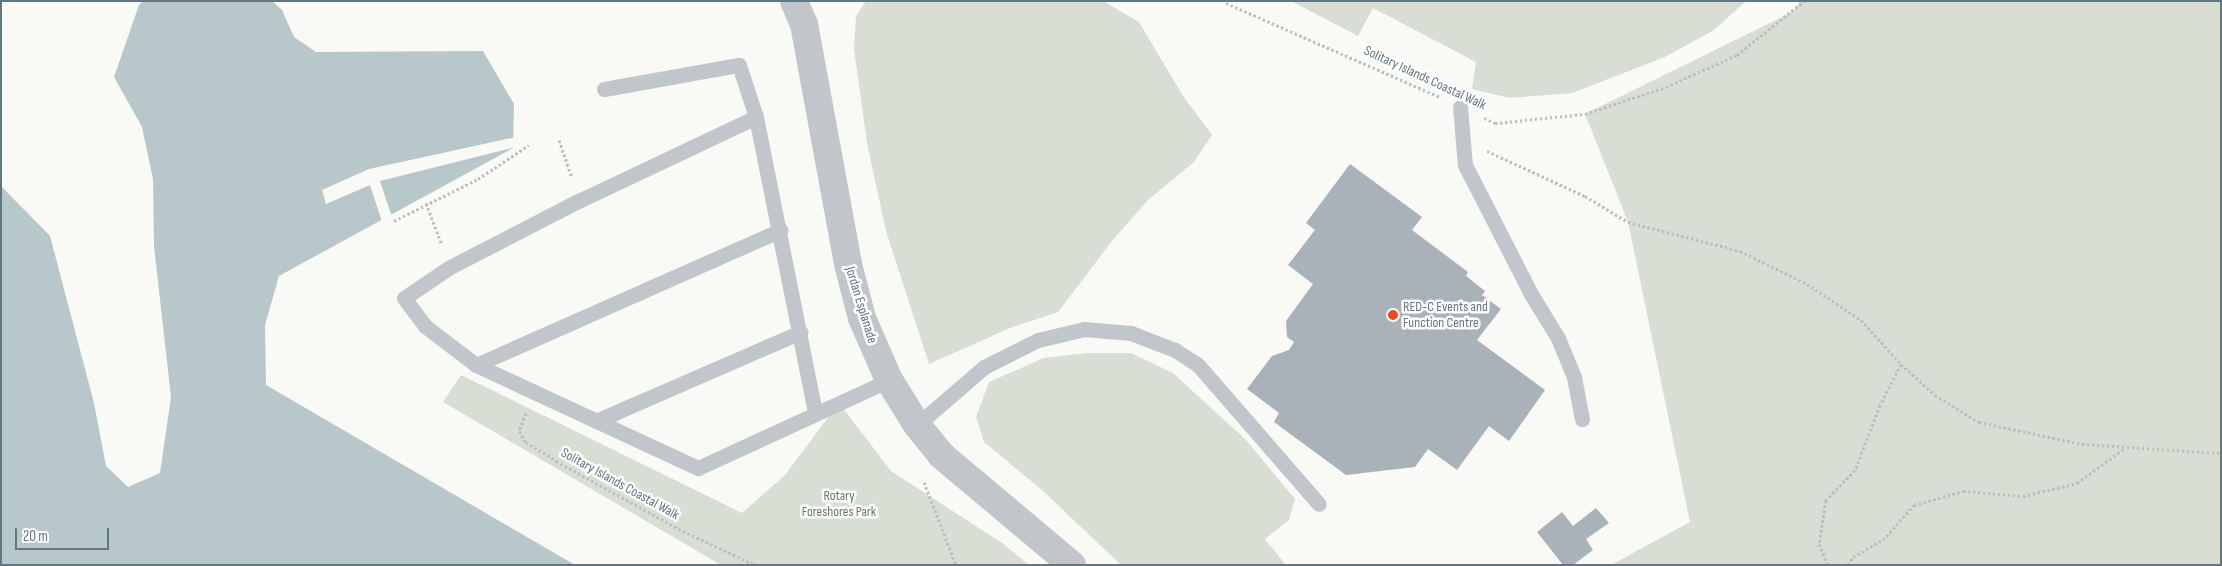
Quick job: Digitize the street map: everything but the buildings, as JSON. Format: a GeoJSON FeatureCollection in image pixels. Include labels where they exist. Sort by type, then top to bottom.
{"type":"FeatureCollection","features":[{"type":"Feature","properties":{"kind":"street","name":"Jordan Esplanade"},"geometry":{"type":"LineString","coordinates":[[794,1],[804,24],[848,264],[862,318],[889,380],[917,425],[949,461],[1072,565]]}},
{"type":"Feature","properties":{"kind":"lane"},"geometry":{"type":"LineString","coordinates":[[604,89],[739,65],[756,117],[801,332],[815,413]]}},
{"type":"Feature","properties":{"kind":"lane"},"geometry":{"type":"LineString","coordinates":[[1460,107],[1465,165],[1531,294],[1558,338],[1574,377],[1582,419]]}},
{"type":"Feature","properties":{"kind":"lane"},"geometry":{"type":"LineString","coordinates":[[756,117],[578,201],[450,267],[404,298],[425,326],[476,365],[698,468],[889,380]]}},
{"type":"Feature","properties":{"kind":"lane"},"geometry":{"type":"LineString","coordinates":[[476,365],[780,230]]}},
{"type":"Feature","properties":{"kind":"lane"},"geometry":{"type":"LineString","coordinates":[[917,425],[984,367],[1038,340],[1084,329],[1131,333],[1175,350],[1198,365],[1319,504]]}},
{"type":"Feature","properties":{"kind":"lane"},"geometry":{"type":"LineString","coordinates":[[596,421],[801,332]]}},
{"type":"Feature","properties":{"kind":"path","name":"Solitary Islands Coastal Walk"},"geometry":{"type":"LineString","coordinates":[[1226,3],[1494,123],[1585,114],[1666,88],[1737,55],[1804,1]]}},
{"type":"Feature","properties":{"kind":"path"},"geometry":{"type":"LineString","coordinates":[[559,140],[571,175]]}},
{"type":"Feature","properties":{"kind":"path"},"geometry":{"type":"LineString","coordinates":[[1463,140],[1585,196],[1628,222],[1740,251],[1807,284],[1861,320],[1901,364],[1935,395],[1979,422],[2082,444],[2221,453]]}},
{"type":"Feature","properties":{"kind":"path"},"geometry":{"type":"LineString","coordinates":[[394,221],[426,203],[478,179],[529,145]]}},
{"type":"Feature","properties":{"kind":"path"},"geometry":{"type":"LineString","coordinates":[[426,203],[438,235]]}},
{"type":"Feature","properties":{"kind":"path"},"geometry":{"type":"LineString","coordinates":[[1828,565],[1819,544],[1826,500],[1855,470],[1880,405],[1901,364]]}},
{"type":"Feature","properties":{"kind":"path","name":"Solitary Islands Coastal Walk"},"geometry":{"type":"LineString","coordinates":[[534,392],[519,431],[526,442],[683,532],[755,565]]}},
{"type":"Feature","properties":{"kind":"path"},"geometry":{"type":"LineString","coordinates":[[1848,565],[1853,557],[1883,540],[1914,506],[1963,491],[2023,496],[2077,483],[2125,448]]}},
{"type":"Feature","properties":{"kind":"green space"},"geometry":{"type":"Polygon","coordinates":[[[866,1],[1103,1],[1139,22],[1183,96],[1212,135],[1193,163],[1148,200],[1112,241],[1058,312],[1010,328],[929,364],[886,231],[867,143],[854,49],[856,16],[866,1]]]}},
{"type":"Feature","properties":{"kind":"green space"},"geometry":{"type":"Polygon","coordinates":[[[1291,1],[1746,1],[1714,30],[1665,57],[1572,93],[1510,98],[1472,89],[1476,62],[1373,8],[1358,36],[1291,1]]]}},
{"type":"Feature","properties":{"kind":"green space"},"geometry":{"type":"Polygon","coordinates":[[[1800,1],[2221,1],[2221,565],[1611,565],[1690,522],[1628,222],[1585,114],[1794,11],[1800,1]]]}},
{"type":"Feature","properties":{"kind":"green space"},"geometry":{"type":"Polygon","coordinates":[[[1088,353],[1131,353],[1173,373],[1246,440],[1295,499],[1289,520],[1265,539],[1286,565],[1121,565],[1043,491],[984,442],[976,417],[989,382],[1044,358],[1088,353]]]}},
{"type":"Feature","properties":{"kind":"green space","name":"Rotary Foreshores Park"},"geometry":{"type":"Polygon","coordinates":[[[461,375],[742,513],[785,475],[827,419],[836,399],[891,471],[1002,543],[1029,565],[721,565],[443,402],[461,375]]]}},
{"type":"Feature","properties":{"kind":"shaded area"},"geometry":{"type":"Polygon","coordinates":[[[143,1],[272,1],[282,10],[294,37],[316,52],[483,51],[514,104],[513,148],[279,276],[265,325],[266,385],[575,565],[1,565],[1,186],[50,236],[94,403],[106,466],[128,487],[160,473],[171,397],[154,246],[153,179],[142,127],[114,77],[139,5],[143,1]]]}},
{"type":"Feature","properties":{"kind":"pier"},"geometry":{"type":"Polygon","coordinates":[[[516,137],[516,147],[380,181],[392,217],[382,222],[370,185],[326,204],[322,190],[369,169],[516,137]]]}},
{"type":"Feature","properties":{"kind":"place","name":"RED-C Events and Function Centre"},"geometry":{"type":"Point","coordinates":[1393,315]}}]}
